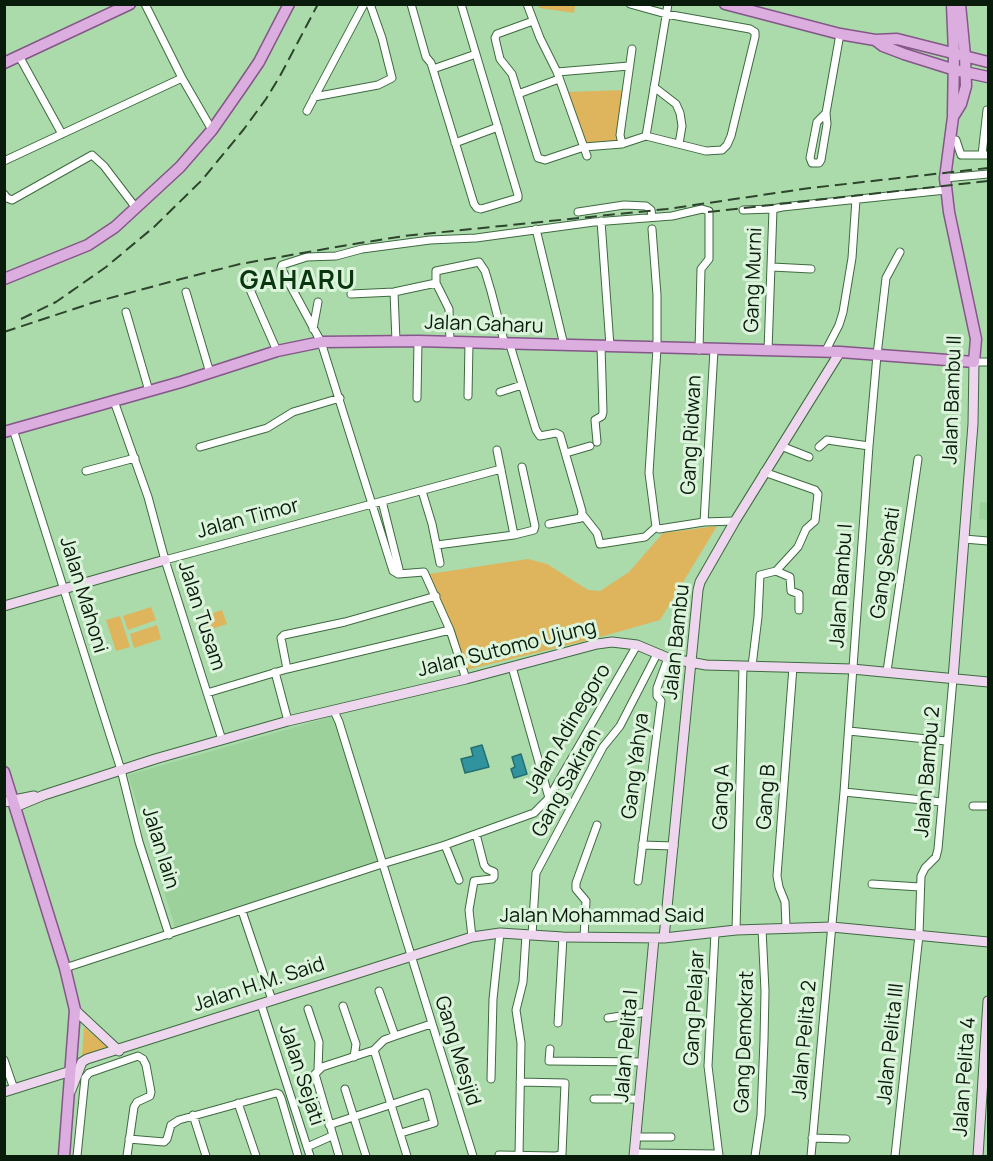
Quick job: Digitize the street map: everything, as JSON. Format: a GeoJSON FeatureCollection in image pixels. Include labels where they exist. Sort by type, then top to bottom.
{"type":"FeatureCollection","features":[{"type":"Feature","properties":{"kind":"main road"},"geometry":{"type":"LineString","coordinates":[[4,63],[130,4]]}},
{"type":"Feature","properties":{"kind":"main road"},"geometry":{"type":"LineString","coordinates":[[4,279],[88,245],[136,208],[180,167],[212,130],[259,62],[289,4]]}},
{"type":"Feature","properties":{"kind":"main road"},"geometry":{"type":"LineString","coordinates":[[725,4],[762,9],[840,34],[875,40],[897,39],[988,62]]}},
{"type":"Feature","properties":{"kind":"main road"},"geometry":{"type":"LineString","coordinates":[[952,4],[960,55]]}},
{"type":"Feature","properties":{"kind":"main road"},"geometry":{"type":"LineString","coordinates":[[960,4],[960,55]]}},
{"type":"Feature","properties":{"kind":"main road"},"geometry":{"type":"LineString","coordinates":[[875,40],[883,46],[904,54],[988,79]]}},
{"type":"Feature","properties":{"kind":"main road","name":"Jalan Bambu II"},"geometry":{"type":"LineString","coordinates":[[960,55],[960,71],[953,103],[945,178],[936,191],[976,339],[974,362]]}},
{"type":"Feature","properties":{"kind":"main road","name":"Jalan Bambu II"},"geometry":{"type":"LineString","coordinates":[[953,117],[961,104],[966,86],[960,71]]}},
{"type":"Feature","properties":{"kind":"main road"},"geometry":{"type":"LineString","coordinates":[[966,86],[974,81],[988,79]]}},
{"type":"Feature","properties":{"kind":"main road","name":"Jalan Gaharu"},"geometry":{"type":"LineString","coordinates":[[9,430],[149,391],[277,351],[321,342],[418,341],[831,352],[974,362]]}},
{"type":"Feature","properties":{"kind":"main road"},"geometry":{"type":"LineString","coordinates":[[4,772],[11,803],[65,969],[75,1010],[64,1156]]}},
{"type":"Feature","properties":{"kind":"street"},"geometry":{"type":"LineString","coordinates":[[145,4],[182,78],[212,130]]}},
{"type":"Feature","properties":{"kind":"street"},"geometry":{"type":"LineString","coordinates":[[307,111],[364,4]]}},
{"type":"Feature","properties":{"kind":"street"},"geometry":{"type":"LineString","coordinates":[[315,97],[378,85],[392,78],[382,38],[370,4]]}},
{"type":"Feature","properties":{"kind":"street"},"geometry":{"type":"LineString","coordinates":[[411,4],[455,143],[477,207],[481,208],[518,198],[518,192],[461,4]]}},
{"type":"Feature","properties":{"kind":"street"},"geometry":{"type":"LineString","coordinates":[[527,4],[558,76],[587,156]]}},
{"type":"Feature","properties":{"kind":"street"},"geometry":{"type":"LineString","coordinates":[[533,21],[497,34],[495,38],[501,59],[512,74],[539,159],[545,160],[584,147],[622,144],[646,136],[717,152],[722,150],[727,146],[755,32],[750,29],[666,14],[630,4]]}},
{"type":"Feature","properties":{"kind":"street"},"geometry":{"type":"LineString","coordinates":[[646,136],[668,4]]}},
{"type":"Feature","properties":{"kind":"street"},"geometry":{"type":"LineString","coordinates":[[826,113],[817,122],[810,158],[812,163],[819,163],[820,160],[840,34]]}},
{"type":"Feature","properties":{"kind":"street"},"geometry":{"type":"LineString","coordinates":[[622,144],[620,135],[632,49]]}},
{"type":"Feature","properties":{"kind":"street"},"geometry":{"type":"LineString","coordinates":[[433,69],[476,54]]}},
{"type":"Feature","properties":{"kind":"street"},"geometry":{"type":"LineString","coordinates":[[19,56],[62,134]]}},
{"type":"Feature","properties":{"kind":"street"},"geometry":{"type":"LineString","coordinates":[[518,94],[558,76],[629,66]]}},
{"type":"Feature","properties":{"kind":"street"},"geometry":{"type":"LineString","coordinates":[[4,161],[182,78]]}},
{"type":"Feature","properties":{"kind":"street"},"geometry":{"type":"LineString","coordinates":[[654,87],[676,104],[680,113],[682,126],[679,144]]}},
{"type":"Feature","properties":{"kind":"street"},"geometry":{"type":"LineString","coordinates":[[950,140],[956,140],[961,155],[985,155],[987,110]]}},
{"type":"Feature","properties":{"kind":"street"},"geometry":{"type":"LineString","coordinates":[[455,143],[498,127]]}},
{"type":"Feature","properties":{"kind":"street"},"geometry":{"type":"LineString","coordinates":[[4,194],[12,200],[92,155],[104,166],[136,208]]}},
{"type":"Feature","properties":{"kind":"street"},"geometry":{"type":"LineString","coordinates":[[945,178],[988,174]]}},
{"type":"Feature","properties":{"kind":"street"},"geometry":{"type":"LineString","coordinates":[[743,210],[773,209],[936,191]]}},
{"type":"Feature","properties":{"kind":"street"},"geometry":{"type":"LineString","coordinates":[[831,352],[843,312],[852,258],[856,199]]}},
{"type":"Feature","properties":{"kind":"street"},"geometry":{"type":"LineString","coordinates":[[578,212],[624,205],[646,206],[651,210],[652,217]]}},
{"type":"Feature","properties":{"kind":"street","name":"Gang Murni"},"geometry":{"type":"LineString","coordinates":[[768,351],[773,209]]}},
{"type":"Feature","properties":{"kind":"street"},"geometry":{"type":"LineString","coordinates":[[466,679],[450,630],[423,571],[398,574],[393,571],[321,342],[281,268],[282,265],[307,257],[336,256],[362,249],[430,240],[476,238],[602,221],[710,211],[709,259],[701,269],[699,350]]}},
{"type":"Feature","properties":{"kind":"street"},"geometry":{"type":"LineString","coordinates":[[597,442],[595,420],[602,416],[603,412],[605,346],[602,221]]}},
{"type":"Feature","properties":{"kind":"street"},"geometry":{"type":"LineString","coordinates":[[536,229],[564,345]]}},
{"type":"Feature","properties":{"kind":"street"},"geometry":{"type":"LineString","coordinates":[[652,229],[657,296],[657,348],[650,473],[656,527]]}},
{"type":"Feature","properties":{"kind":"street","name":"Jalan Bambu I"},"geometry":{"type":"LineString","coordinates":[[832,927],[878,355],[886,278],[900,252]]}},
{"type":"Feature","properties":{"kind":"street"},"geometry":{"type":"LineString","coordinates":[[450,342],[448,309],[436,283],[435,274],[438,270],[479,262],[485,271],[537,434],[542,436],[558,433],[566,453],[582,514],[597,532],[600,544],[645,537],[656,527]]}},
{"type":"Feature","properties":{"kind":"street"},"geometry":{"type":"LineString","coordinates":[[772,267],[811,269]]}},
{"type":"Feature","properties":{"kind":"street"},"geometry":{"type":"LineString","coordinates":[[351,294],[394,292],[436,283]]}},
{"type":"Feature","properties":{"kind":"street"},"geometry":{"type":"LineString","coordinates":[[248,285],[277,351]]}},
{"type":"Feature","properties":{"kind":"street"},"geometry":{"type":"LineString","coordinates":[[186,291],[210,373]]}},
{"type":"Feature","properties":{"kind":"street"},"geometry":{"type":"LineString","coordinates":[[394,292],[396,341]]}},
{"type":"Feature","properties":{"kind":"street"},"geometry":{"type":"LineString","coordinates":[[313,329],[318,302]]}},
{"type":"Feature","properties":{"kind":"street"},"geometry":{"type":"LineString","coordinates":[[126,312],[149,391]]}},
{"type":"Feature","properties":{"kind":"street"},"geometry":{"type":"LineString","coordinates":[[417,398],[418,341]]}},
{"type":"Feature","properties":{"kind":"street"},"geometry":{"type":"LineString","coordinates":[[468,396],[469,343]]}},
{"type":"Feature","properties":{"kind":"street","name":"Gang Ridwan"},"geometry":{"type":"LineString","coordinates":[[704,522],[714,350]]}},
{"type":"Feature","properties":{"kind":"street","name":"Jalan Bambu"},"geometry":{"type":"LineString","coordinates":[[659,938],[674,846],[700,582],[733,521],[781,446],[831,352]]}},
{"type":"Feature","properties":{"kind":"street"},"geometry":{"type":"LineString","coordinates":[[974,362],[988,362]]}},
{"type":"Feature","properties":{"kind":"street","name":"Jalan Bambu II"},"geometry":{"type":"LineString","coordinates":[[953,679],[973,424],[974,362]]}},
{"type":"Feature","properties":{"kind":"street"},"geometry":{"type":"LineString","coordinates":[[500,392],[522,385]]}},
{"type":"Feature","properties":{"kind":"street"},"geometry":{"type":"LineString","coordinates":[[200,447],[267,428],[293,412],[340,398]]}},
{"type":"Feature","properties":{"kind":"street","name":"Jalan Tusam"},"geometry":{"type":"LineString","coordinates":[[114,401],[135,458],[222,740]]}},
{"type":"Feature","properties":{"kind":"street","name":"Jalan Mahoni"},"geometry":{"type":"LineString","coordinates":[[9,430],[64,589],[121,770]]}},
{"type":"Feature","properties":{"kind":"street"},"geometry":{"type":"LineString","coordinates":[[819,447],[827,440],[869,446]]}},
{"type":"Feature","properties":{"kind":"street"},"geometry":{"type":"LineString","coordinates":[[566,453],[590,446]]}},
{"type":"Feature","properties":{"kind":"street"},"geometry":{"type":"LineString","coordinates":[[781,446],[809,457]]}},
{"type":"Feature","properties":{"kind":"street"},"geometry":{"type":"LineString","coordinates":[[497,450],[514,535]]}},
{"type":"Feature","properties":{"kind":"street"},"geometry":{"type":"LineString","coordinates":[[86,471],[135,458]]}},
{"type":"Feature","properties":{"kind":"street","name":"Gang Sehati"},"geometry":{"type":"LineString","coordinates":[[887,671],[918,459]]}},
{"type":"Feature","properties":{"kind":"street"},"geometry":{"type":"LineString","coordinates":[[437,545],[514,535],[535,529],[522,467]]}},
{"type":"Feature","properties":{"kind":"street","name":"Jalan Timor"},"geometry":{"type":"LineString","coordinates":[[4,606],[501,469]]}},
{"type":"Feature","properties":{"kind":"street","name":"Gang A"},"geometry":{"type":"LineString","coordinates":[[736,930],[748,666],[758,618],[760,575],[776,571],[798,548],[806,529],[814,524],[818,494],[815,490],[764,472]]}},
{"type":"Feature","properties":{"kind":"street"},"geometry":{"type":"LineString","coordinates":[[422,491],[440,563]]}},
{"type":"Feature","properties":{"kind":"street"},"geometry":{"type":"LineString","coordinates":[[382,501],[399,569]]}},
{"type":"Feature","properties":{"kind":"street"},"geometry":{"type":"LineString","coordinates":[[549,524],[580,518],[582,514]]}},
{"type":"Feature","properties":{"kind":"street"},"geometry":{"type":"LineString","coordinates":[[656,527],[659,529],[704,522],[733,521]]}},
{"type":"Feature","properties":{"kind":"street"},"geometry":{"type":"LineString","coordinates":[[964,539],[988,541]]}},
{"type":"Feature","properties":{"kind":"street"},"geometry":{"type":"LineString","coordinates":[[776,571],[790,577],[791,591],[800,594],[799,610]]}},
{"type":"Feature","properties":{"kind":"street"},"geometry":{"type":"LineString","coordinates":[[287,669],[281,638],[284,635],[345,622],[436,596]]}},
{"type":"Feature","properties":{"kind":"street"},"geometry":{"type":"LineString","coordinates":[[207,693],[287,669],[450,630]]}},
{"type":"Feature","properties":{"kind":"street","name":"Jalan Sutomo Ujung"},"geometry":{"type":"LineString","coordinates":[[11,803],[288,721],[612,642],[637,645],[668,658],[692,663],[887,671],[988,682]]}},
{"type":"Feature","properties":{"kind":"street","name":"Jalan Adinegoro"},"geometry":{"type":"LineString","coordinates":[[65,969],[445,845],[534,813],[549,798],[637,645]]}},
{"type":"Feature","properties":{"kind":"street","name":"Gang Sakiran"},"geometry":{"type":"LineString","coordinates":[[519,1156],[521,1042],[516,1010],[523,982],[536,873],[603,747],[620,726],[657,654]]}},
{"type":"Feature","properties":{"kind":"street","name":"Gang Yahya"},"geometry":{"type":"LineString","coordinates":[[638,881],[661,701],[657,696],[657,688],[668,658]]}},
{"type":"Feature","properties":{"kind":"street"},"geometry":{"type":"LineString","coordinates":[[513,667],[549,798]]}},
{"type":"Feature","properties":{"kind":"street","name":"Gang B"},"geometry":{"type":"LineString","coordinates":[[786,927],[785,902],[777,876],[793,667]]}},
{"type":"Feature","properties":{"kind":"street"},"geometry":{"type":"LineString","coordinates":[[276,672],[288,721]]}},
{"type":"Feature","properties":{"kind":"street","name":"Jalan Bambu 2"},"geometry":{"type":"LineString","coordinates":[[919,935],[922,873],[938,852],[953,679]]}},
{"type":"Feature","properties":{"kind":"street"},"geometry":{"type":"LineString","coordinates":[[334,711],[382,864]]}},
{"type":"Feature","properties":{"kind":"street"},"geometry":{"type":"LineString","coordinates":[[849,731],[946,741]]}},
{"type":"Feature","properties":{"kind":"street","name":"Jalan Iain"},"geometry":{"type":"LineString","coordinates":[[121,770],[139,842],[169,935]]}},
{"type":"Feature","properties":{"kind":"street"},"geometry":{"type":"LineString","coordinates":[[844,792],[942,802]]}},
{"type":"Feature","properties":{"kind":"street"},"geometry":{"type":"LineString","coordinates":[[973,806],[988,806]]}},
{"type":"Feature","properties":{"kind":"street"},"geometry":{"type":"LineString","coordinates":[[584,937],[586,901],[576,889],[576,883],[597,825]]}},
{"type":"Feature","properties":{"kind":"street"},"geometry":{"type":"LineString","coordinates":[[472,937],[469,910],[474,881],[494,877],[494,872],[484,865],[476,834]]}},
{"type":"Feature","properties":{"kind":"street"},"geometry":{"type":"LineString","coordinates":[[445,845],[459,880]]}},
{"type":"Feature","properties":{"kind":"street"},"geometry":{"type":"LineString","coordinates":[[642,845],[674,846]]}},
{"type":"Feature","properties":{"kind":"street","name":"Gang Mesjid"},"geometry":{"type":"LineString","coordinates":[[382,864],[473,1156]]}},
{"type":"Feature","properties":{"kind":"street"},"geometry":{"type":"LineString","coordinates":[[872,884],[920,887]]}},
{"type":"Feature","properties":{"kind":"street"},"geometry":{"type":"LineString","coordinates":[[242,910],[272,1000]]}},
{"type":"Feature","properties":{"kind":"street","name":"Jalan Mohammad Said"},"geometry":{"type":"LineString","coordinates":[[411,956],[472,937],[500,933],[563,937],[659,938],[762,928],[832,927],[988,942]]}},
{"type":"Feature","properties":{"kind":"street","name":"Jalan Pelita 2"},"geometry":{"type":"LineString","coordinates":[[811,1156],[832,927]]}},
{"type":"Feature","properties":{"kind":"street","name":"Gang Demokrat"},"geometry":{"type":"LineString","coordinates":[[755,1156],[760,1115],[764,1040],[765,991],[762,928]]}},
{"type":"Feature","properties":{"kind":"street"},"geometry":{"type":"LineString","coordinates":[[491,1079],[493,999],[500,933]]}},
{"type":"Feature","properties":{"kind":"street","name":"Gang Pelajar"},"geometry":{"type":"LineString","coordinates":[[716,933],[712,1017],[707,1058],[719,1155]]}},
{"type":"Feature","properties":{"kind":"street","name":"Jalan Pelita III"},"geometry":{"type":"LineString","coordinates":[[895,1156],[919,935]]}},
{"type":"Feature","properties":{"kind":"street"},"geometry":{"type":"LineString","coordinates":[[558,1023],[563,937]]}},
{"type":"Feature","properties":{"kind":"street","name":"Jalan Pelita I"},"geometry":{"type":"LineString","coordinates":[[634,1155],[647,1012],[659,938]]}},
{"type":"Feature","properties":{"kind":"street","name":"Jalan H.M. Said"},"geometry":{"type":"LineString","coordinates":[[69,1096],[82,1062],[411,956]]}},
{"type":"Feature","properties":{"kind":"street"},"geometry":{"type":"LineString","coordinates":[[380,991],[395,1036]]}},
{"type":"Feature","properties":{"kind":"street","name":"Jalan Pelita 4"},"geometry":{"type":"LineString","coordinates":[[978,1156],[985,1106],[988,1001]]}},
{"type":"Feature","properties":{"kind":"street","name":"Jalan Sejati"},"geometry":{"type":"LineString","coordinates":[[261,1004],[310,1156]]}},
{"type":"Feature","properties":{"kind":"street"},"geometry":{"type":"LineString","coordinates":[[344,1006],[356,1044],[354,1057]]}},
{"type":"Feature","properties":{"kind":"street"},"geometry":{"type":"LineString","coordinates":[[308,1009],[319,1042],[318,1070],[315,1078],[339,1156]]}},
{"type":"Feature","properties":{"kind":"street"},"geometry":{"type":"LineString","coordinates":[[75,1010],[119,1051]]}},
{"type":"Feature","properties":{"kind":"street"},"geometry":{"type":"LineString","coordinates":[[608,1018],[647,1012]]}},
{"type":"Feature","properties":{"kind":"street"},"geometry":{"type":"LineString","coordinates":[[318,1070],[374,1050],[381,1042],[431,1024]]}},
{"type":"Feature","properties":{"kind":"street"},"geometry":{"type":"LineString","coordinates":[[550,1049],[549,1060],[643,1062]]}},
{"type":"Feature","properties":{"kind":"street"},"geometry":{"type":"LineString","coordinates":[[374,1050],[407,1156]]}},
{"type":"Feature","properties":{"kind":"street"},"geometry":{"type":"LineString","coordinates":[[77,1156],[85,1078],[95,1071],[138,1056],[146,1065],[151,1092],[150,1096],[139,1100],[136,1104],[127,1156]]}},
{"type":"Feature","properties":{"kind":"street"},"geometry":{"type":"LineString","coordinates":[[4,1060],[9,1090],[71,1071]]}},
{"type":"Feature","properties":{"kind":"street"},"geometry":{"type":"LineString","coordinates":[[499,1155],[556,1156],[562,1154],[565,1083],[520,1082]]}},
{"type":"Feature","properties":{"kind":"street"},"geometry":{"type":"LineString","coordinates":[[345,1089],[366,1156]]}},
{"type":"Feature","properties":{"kind":"street"},"geometry":{"type":"LineString","coordinates":[[329,1125],[425,1092],[434,1123],[401,1133]]}},
{"type":"Feature","properties":{"kind":"street"},"geometry":{"type":"LineString","coordinates":[[129,1139],[164,1142],[171,1125],[193,1115],[273,1093],[279,1094],[298,1156]]}},
{"type":"Feature","properties":{"kind":"street"},"geometry":{"type":"LineString","coordinates":[[594,1099],[640,1099]]}},
{"type":"Feature","properties":{"kind":"street"},"geometry":{"type":"LineString","coordinates":[[238,1103],[256,1156]]}},
{"type":"Feature","properties":{"kind":"street"},"geometry":{"type":"LineString","coordinates":[[193,1115],[206,1156]]}},
{"type":"Feature","properties":{"kind":"street"},"geometry":{"type":"LineString","coordinates":[[307,1147],[332,1136]]}},
{"type":"Feature","properties":{"kind":"street"},"geometry":{"type":"LineString","coordinates":[[637,1137],[671,1137]]}},
{"type":"Feature","properties":{"kind":"street"},"geometry":{"type":"LineString","coordinates":[[812,1138],[846,1139]]}},
{"type":"Feature","properties":{"kind":"street"},"geometry":{"type":"LineString","coordinates":[[634,1155],[719,1155]]}},
{"type":"Feature","properties":{"kind":"shaded area"},"geometry":{"type":"Polygon","coordinates":[[[540,4],[575,5],[574,13],[539,8],[540,4]]]}},
{"type":"Feature","properties":{"kind":"shaded area"},"geometry":{"type":"Polygon","coordinates":[[[624,90],[617,141],[586,145],[568,92],[624,90]]]}},
{"type":"Feature","properties":{"kind":"shaded area"},"geometry":{"type":"Polygon","coordinates":[[[980,502],[988,503],[988,520],[979,519],[980,502]]]}},
{"type":"Feature","properties":{"kind":"shaded area"},"geometry":{"type":"Polygon","coordinates":[[[717,526],[660,620],[466,670],[454,631],[429,574],[528,559],[547,564],[588,590],[600,591],[629,572],[663,533],[717,526]]]}},
{"type":"Feature","properties":{"kind":"shaded area"},"geometry":{"type":"Polygon","coordinates":[[[151,607],[156,620],[128,630],[123,616],[151,607]]]}},
{"type":"Feature","properties":{"kind":"shaded area"},"geometry":{"type":"Polygon","coordinates":[[[222,610],[227,624],[200,633],[195,619],[222,610]]]}},
{"type":"Feature","properties":{"kind":"shaded area"},"geometry":{"type":"Polygon","coordinates":[[[120,616],[130,647],[116,651],[106,620],[120,616]]]}},
{"type":"Feature","properties":{"kind":"shaded area"},"geometry":{"type":"Polygon","coordinates":[[[157,625],[161,639],[134,648],[130,634],[157,625]]]}},
{"type":"Feature","properties":{"kind":"shaded area"},"geometry":{"type":"Polygon","coordinates":[[[334,716],[378,861],[175,927],[128,775],[334,716]]]}},
{"type":"Feature","properties":{"kind":"shaded area"},"geometry":{"type":"Polygon","coordinates":[[[84,1027],[107,1047],[82,1056],[84,1027]]]}},
{"type":"Feature","properties":{"kind":"water"},"geometry":{"type":"Polygon","coordinates":[[[482,745],[489,767],[465,773],[461,759],[473,756],[471,748],[482,745]]]}},
{"type":"Feature","properties":{"kind":"water"},"geometry":{"type":"Polygon","coordinates":[[[521,754],[527,774],[514,778],[511,769],[515,767],[512,757],[521,754]]]}},
{"type":"Feature","properties":{"kind":"railway"},"geometry":{"type":"LineString","coordinates":[[21,319],[56,302],[106,267],[154,227],[202,180],[266,99],[318,4]]}},
{"type":"Feature","properties":{"kind":"railway"},"geometry":{"type":"LineString","coordinates":[[4,332],[95,302],[240,264],[348,245],[404,236],[667,209],[810,188],[988,168]]}},
{"type":"Feature","properties":{"kind":"railway"},"geometry":{"type":"LineString","coordinates":[[708,212],[988,181]]}},
{"type":"Feature","properties":{"kind":"district","name":"GAHARU"},"geometry":{"type":"Point","coordinates":[298,282]}}]}
